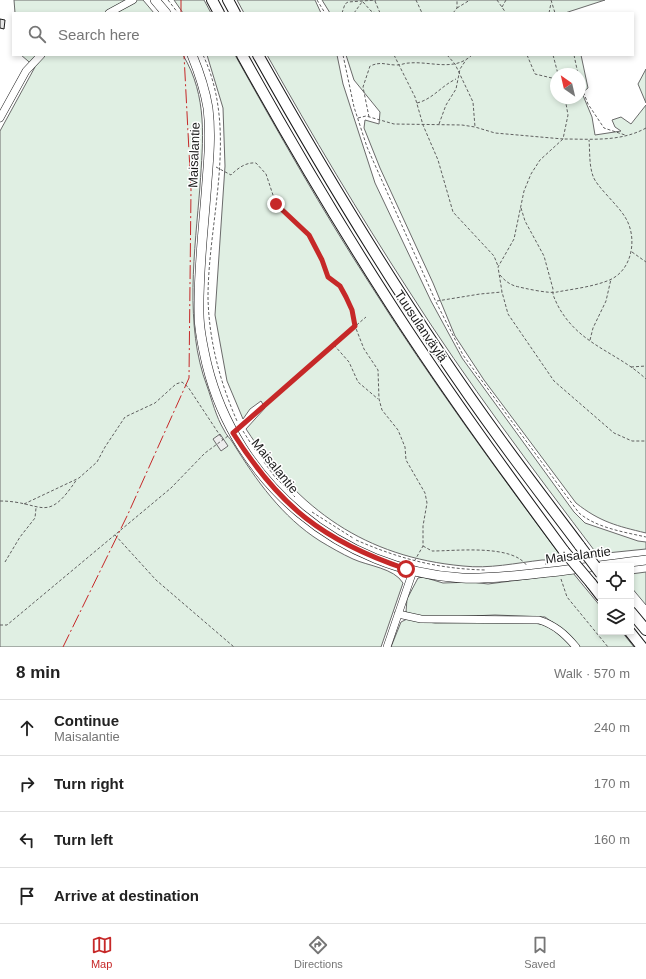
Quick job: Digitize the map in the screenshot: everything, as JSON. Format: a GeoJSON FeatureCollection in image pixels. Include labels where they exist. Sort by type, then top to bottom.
{"type":"FeatureCollection","features":[{"type":"Feature","properties":{"kind":"highway"},"geometry":{"type":"LineString","coordinates":[[212,0],[218,12]]}},
{"type":"Feature","properties":{"kind":"highway"},"geometry":{"type":"LineString","coordinates":[[228,0],[234,12]]}},
{"type":"Feature","properties":{"kind":"highway","name":"Tuusulanväylä"},"geometry":{"type":"LineString","coordinates":[[243,56],[270,106],[384,294],[488,447],[564,551],[598,592]]}},
{"type":"Feature","properties":{"kind":"highway","name":"Tuusulanväylä"},"geometry":{"type":"LineString","coordinates":[[259,56],[338,193],[439,350],[500,439],[598,570]]}},
{"type":"Feature","properties":{"kind":"highway"},"geometry":{"type":"LineString","coordinates":[[634,616],[646,630]]}},
{"type":"Feature","properties":{"kind":"highway"},"geometry":{"type":"LineString","coordinates":[[632,635],[642,647]]}},
{"type":"Feature","properties":{"kind":"main road"},"geometry":{"type":"LineString","coordinates":[[155,0],[165,12]]}},
{"type":"Feature","properties":{"kind":"main road","name":"Maisalantie"},"geometry":{"type":"LineString","coordinates":[[192,56],[204,89],[210,130],[199,315],[209,373],[216,395],[233,433],[252,464],[277,494],[308,521],[342,544],[379,560],[413,571],[464,578],[486,578],[561,566],[646,560]]}},
{"type":"Feature","properties":{"kind":"street"},"geometry":{"type":"LineString","coordinates":[[111,12],[133,0]]}},
{"type":"Feature","properties":{"kind":"street"},"geometry":{"type":"LineString","coordinates":[[0,118],[26,71],[40,56]]}},
{"type":"Feature","properties":{"kind":"street"},"geometry":{"type":"LineString","coordinates":[[387,647],[413,571]]}},
{"type":"Feature","properties":{"kind":"street"},"geometry":{"type":"LineString","coordinates":[[398,614],[421,619],[539,620],[551,623],[559,629],[576,647]]}},
{"type":"Feature","properties":{"kind":"path"},"geometry":{"type":"LineString","coordinates":[[168,0],[177,12]]}},
{"type":"Feature","properties":{"kind":"path"},"geometry":{"type":"LineString","coordinates":[[317,0],[324,12]]}},
{"type":"Feature","properties":{"kind":"path"},"geometry":{"type":"LineString","coordinates":[[342,12],[345,4],[348,2],[375,0],[380,12]]}},
{"type":"Feature","properties":{"kind":"path"},"geometry":{"type":"LineString","coordinates":[[416,0],[422,12]]}},
{"type":"Feature","properties":{"kind":"path"},"geometry":{"type":"LineString","coordinates":[[457,0],[457,8]]}},
{"type":"Feature","properties":{"kind":"path"},"geometry":{"type":"LineString","coordinates":[[454,12],[457,8],[470,0]]}},
{"type":"Feature","properties":{"kind":"path"},"geometry":{"type":"LineString","coordinates":[[497,0],[505,12]]}},
{"type":"Feature","properties":{"kind":"path"},"geometry":{"type":"LineString","coordinates":[[502,7],[506,0]]}},
{"type":"Feature","properties":{"kind":"path"},"geometry":{"type":"LineString","coordinates":[[550,0],[555,12]]}},
{"type":"Feature","properties":{"kind":"path"},"geometry":{"type":"LineString","coordinates":[[355,12],[362,1]]}},
{"type":"Feature","properties":{"kind":"path"},"geometry":{"type":"LineString","coordinates":[[362,1],[374,12]]}},
{"type":"Feature","properties":{"kind":"path"},"geometry":{"type":"LineString","coordinates":[[549,12],[551,2]]}},
{"type":"Feature","properties":{"kind":"path"},"geometry":{"type":"LineString","coordinates":[[343,56],[357,118],[367,147],[436,302],[463,355],[579,513],[586,519],[596,523],[646,537]]}},
{"type":"Feature","properties":{"kind":"path"},"geometry":{"type":"LineString","coordinates":[[394,56],[416,103],[423,125],[433,146],[453,212],[494,256],[498,267],[502,292],[508,314],[554,381],[614,433],[632,441],[646,441]]}},
{"type":"Feature","properties":{"kind":"path"},"geometry":{"type":"LineString","coordinates":[[448,56],[455,64],[473,102],[475,127]]}},
{"type":"Feature","properties":{"kind":"path"},"geometry":{"type":"LineString","coordinates":[[369,117],[362,87],[370,66],[381,62],[398,65],[408,63],[446,66],[455,64],[471,56]]}},
{"type":"Feature","properties":{"kind":"path"},"geometry":{"type":"LineString","coordinates":[[527,56],[535,74],[550,78]]}},
{"type":"Feature","properties":{"kind":"path"},"geometry":{"type":"LineString","coordinates":[[552,56],[556,68]]}},
{"type":"Feature","properties":{"kind":"path"},"geometry":{"type":"LineString","coordinates":[[574,56],[577,68]]}},
{"type":"Feature","properties":{"kind":"path"},"geometry":{"type":"LineString","coordinates":[[439,125],[446,105],[456,89],[459,72],[467,59]]}},
{"type":"Feature","properties":{"kind":"path"},"geometry":{"type":"LineString","coordinates":[[416,103],[428,100],[446,84],[457,79]]}},
{"type":"Feature","properties":{"kind":"path"},"geometry":{"type":"LineString","coordinates":[[586,99],[604,128],[626,135]]}},
{"type":"Feature","properties":{"kind":"path"},"geometry":{"type":"LineString","coordinates":[[498,267],[514,239],[524,191],[531,174],[540,160],[563,139],[568,115],[566,104]]}},
{"type":"Feature","properties":{"kind":"path"},"geometry":{"type":"LineString","coordinates":[[357,118],[369,117],[394,124],[475,127],[495,133],[563,139],[609,140],[635,134],[646,128]]}},
{"type":"Feature","properties":{"kind":"path"},"geometry":{"type":"LineString","coordinates":[[499,274],[515,286],[552,293],[609,281],[626,264],[632,252],[630,227],[625,217],[595,181],[593,176],[589,139]]}},
{"type":"Feature","properties":{"kind":"path"},"geometry":{"type":"LineString","coordinates":[[255,452],[240,426],[228,399],[219,373],[210,324],[208,297],[218,168],[231,175],[239,168],[250,162],[256,163],[266,174],[276,204],[309,235],[322,260],[328,277],[340,286],[346,297],[352,310],[355,326],[364,348],[378,370],[379,399],[382,410],[398,430],[405,447],[406,460],[426,493],[427,503],[423,526],[423,546],[415,561]]}},
{"type":"Feature","properties":{"kind":"path"},"geometry":{"type":"LineString","coordinates":[[521,208],[525,221],[544,256],[551,282],[552,293],[561,311],[580,334],[631,367],[646,379]]}},
{"type":"Feature","properties":{"kind":"path"},"geometry":{"type":"LineString","coordinates":[[632,252],[646,262]]}},
{"type":"Feature","properties":{"kind":"path"},"geometry":{"type":"LineString","coordinates":[[590,341],[593,328],[606,301],[611,279]]}},
{"type":"Feature","properties":{"kind":"path"},"geometry":{"type":"LineString","coordinates":[[436,302],[480,294],[502,292]]}},
{"type":"Feature","properties":{"kind":"path"},"geometry":{"type":"LineString","coordinates":[[0,625],[7,624],[171,488],[205,453],[233,433],[366,317]]}},
{"type":"Feature","properties":{"kind":"path"},"geometry":{"type":"LineString","coordinates":[[334,344],[349,362],[358,382],[379,399]]}},
{"type":"Feature","properties":{"kind":"path"},"geometry":{"type":"LineString","coordinates":[[631,367],[646,366]]}},
{"type":"Feature","properties":{"kind":"path"},"geometry":{"type":"LineString","coordinates":[[24,504],[77,479],[97,462],[104,447],[125,417],[155,403],[176,384],[182,382],[188,387],[223,440]]}},
{"type":"Feature","properties":{"kind":"path"},"geometry":{"type":"LineString","coordinates":[[263,462],[275,477],[296,498]]}},
{"type":"Feature","properties":{"kind":"path"},"geometry":{"type":"LineString","coordinates":[[0,501],[33,505],[36,508],[46,509],[56,504],[67,494],[77,479]]}},
{"type":"Feature","properties":{"kind":"path"},"geometry":{"type":"LineString","coordinates":[[5,562],[20,537],[35,518],[36,508]]}},
{"type":"Feature","properties":{"kind":"path"},"geometry":{"type":"LineString","coordinates":[[312,512],[354,539],[376,550],[415,561],[446,567],[490,570]]}},
{"type":"Feature","properties":{"kind":"path"},"geometry":{"type":"LineString","coordinates":[[115,535],[156,580],[234,647]]}},
{"type":"Feature","properties":{"kind":"path"},"geometry":{"type":"LineString","coordinates":[[423,546],[432,551],[498,551],[523,560],[528,566],[520,567]]}},
{"type":"Feature","properties":{"kind":"path"},"geometry":{"type":"LineString","coordinates":[[540,565],[561,566],[567,562]]}},
{"type":"Feature","properties":{"kind":"path"},"geometry":{"type":"LineString","coordinates":[[561,566],[561,580],[567,597],[608,647]]}},
{"type":"Feature","properties":{"kind":"green space"},"geometry":{"type":"Polygon","coordinates":[[[14,0],[143,0],[153,12],[15,12],[14,0]]]}},
{"type":"Feature","properties":{"kind":"green space"},"geometry":{"type":"Polygon","coordinates":[[[174,0],[204,0],[210,12],[182,12],[174,0]]]}},
{"type":"Feature","properties":{"kind":"green space"},"geometry":{"type":"Polygon","coordinates":[[[237,0],[315,0],[321,12],[243,12],[237,0]]]}},
{"type":"Feature","properties":{"kind":"green space"},"geometry":{"type":"Polygon","coordinates":[[[322,0],[605,0],[568,12],[329,12],[322,0]]]}},
{"type":"Feature","properties":{"kind":"green space"},"geometry":{"type":"Polygon","coordinates":[[[22,56],[184,56],[197,87],[202,119],[203,135],[194,262],[193,313],[200,363],[214,408],[225,432],[251,471],[271,497],[294,521],[320,541],[332,548],[353,559],[394,574],[403,583],[381,647],[0,647],[0,131],[35,67],[22,56]]]}},
{"type":"Feature","properties":{"kind":"green space"},"geometry":{"type":"Polygon","coordinates":[[[207,56],[236,56],[284,142],[352,256],[393,319],[464,423],[563,559],[473,567],[428,561],[395,552],[365,540],[312,506],[288,483],[267,458],[246,429],[265,408],[261,401],[250,409],[243,419],[227,381],[215,315],[225,166],[223,108],[207,56]]]}},
{"type":"Feature","properties":{"kind":"green space"},"geometry":{"type":"Polygon","coordinates":[[[268,56],[337,56],[343,84],[375,183],[431,301],[462,358],[574,512],[585,523],[638,541],[646,542],[646,549],[597,554],[500,424],[431,325],[390,262],[319,145],[268,56]]]}},
{"type":"Feature","properties":{"kind":"green space"},"geometry":{"type":"Polygon","coordinates":[[[346,56],[581,56],[584,68],[550,68],[550,104],[586,104],[586,103],[592,117],[595,135],[621,131],[615,127],[612,120],[621,117],[631,124],[646,105],[646,533],[601,519],[576,503],[484,380],[455,336],[433,283],[380,168],[364,128],[365,120],[379,124],[380,112],[354,80],[346,56]]]}},
{"type":"Feature","properties":{"kind":"green space"},"geometry":{"type":"Polygon","coordinates":[[[646,69],[646,103],[638,84],[646,69]]]}},
{"type":"Feature","properties":{"kind":"green space"},"geometry":{"type":"Polygon","coordinates":[[[586,79],[588,88],[586,90],[586,79]]]}},
{"type":"Feature","properties":{"kind":"green space"},"geometry":{"type":"Polygon","coordinates":[[[646,572],[646,605],[634,591],[634,574],[646,572]]]}},
{"type":"Feature","properties":{"kind":"green space"},"geometry":{"type":"Polygon","coordinates":[[[573,573],[598,603],[598,635],[624,635],[634,647],[578,647],[565,631],[545,617],[495,615],[422,618],[406,612],[407,599],[418,578],[423,577],[443,583],[472,582],[488,584],[573,573]]]}},
{"type":"Feature","properties":{"kind":"green space"},"geometry":{"type":"Polygon","coordinates":[[[407,619],[435,623],[524,622],[541,624],[557,631],[573,647],[391,647],[401,622],[407,619]]]}},
{"type":"Feature","properties":{"kind":"shaded area"},"geometry":{"type":"Polygon","coordinates":[[[220,434],[228,446],[221,451],[213,439],[220,434]]]}},
{"type":"Feature","properties":{"kind":"building"},"geometry":{"type":"Polygon","coordinates":[[[0,19],[5,20],[4,29],[0,28],[0,19]]]}},
{"type":"Feature","properties":{"kind":"power"},"geometry":{"type":"LineString","coordinates":[[181,0],[181,12]]}},
{"type":"Feature","properties":{"kind":"power"},"geometry":{"type":"LineString","coordinates":[[63,647],[128,514],[189,378],[191,190],[184,56]]}},
{"type":"Feature","properties":{"kind":"route"},"geometry":{"type":"LineString","coordinates":[[276,204],[309,235],[314,248],[322,260],[328,277],[340,286],[346,297],[352,310],[355,326],[233,433],[252,464],[277,494],[308,521],[342,544],[379,560],[406,569]]}}]}
